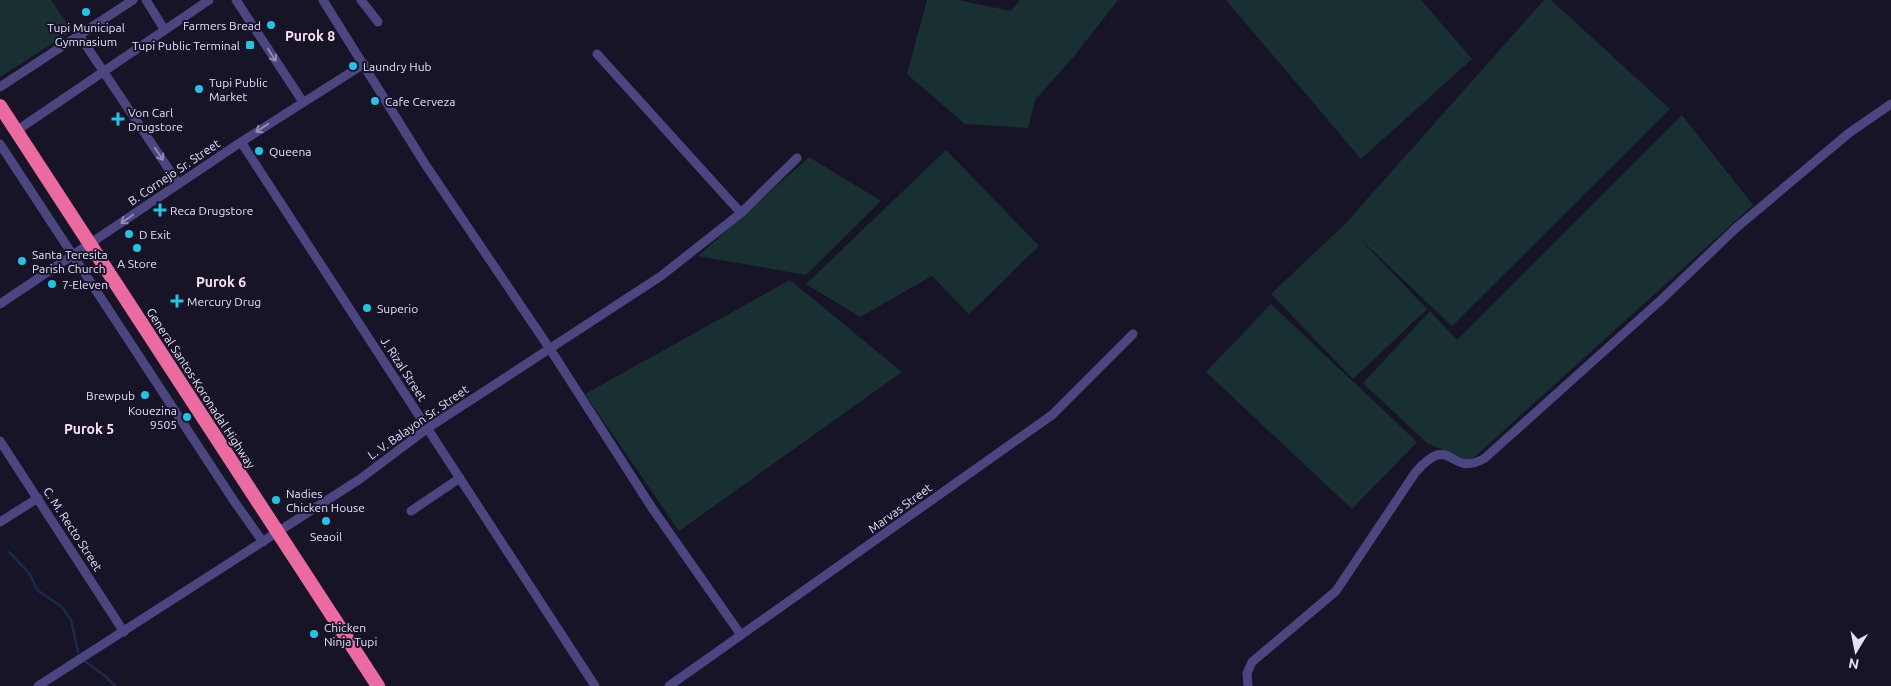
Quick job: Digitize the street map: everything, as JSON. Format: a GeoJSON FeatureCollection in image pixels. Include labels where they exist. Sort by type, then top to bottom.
{"type":"FeatureCollection","features":[{"type":"Feature","properties":{"kind":"highway","name":"General Santos-Koronadal Highway"},"geometry":{"type":"LineString","coordinates":[[0,106],[378,686]]}},
{"type":"Feature","properties":{"kind":"street"},"geometry":{"type":"LineString","coordinates":[[0,87],[133,0]]}},
{"type":"Feature","properties":{"kind":"street"},"geometry":{"type":"LineString","coordinates":[[146,0],[164,29]]}},
{"type":"Feature","properties":{"kind":"street"},"geometry":{"type":"LineString","coordinates":[[16,131],[209,0]]}},
{"type":"Feature","properties":{"kind":"street"},"geometry":{"type":"LineString","coordinates":[[236,0],[303,102]]}},
{"type":"Feature","properties":{"kind":"street"},"geometry":{"type":"LineString","coordinates":[[323,0],[426,164],[550,349],[652,508],[742,635]]}},
{"type":"Feature","properties":{"kind":"street"},"geometry":{"type":"LineString","coordinates":[[363,0],[378,22]]}},
{"type":"Feature","properties":{"kind":"street"},"geometry":{"type":"LineString","coordinates":[[80,34],[102,71],[178,183]]}},
{"type":"Feature","properties":{"kind":"street"},"geometry":{"type":"LineString","coordinates":[[597,54],[741,212]]}},
{"type":"Feature","properties":{"kind":"street","name":"B. Cornejo Sr. Street"},"geometry":{"type":"LineString","coordinates":[[0,304],[178,183],[364,64]]}},
{"type":"Feature","properties":{"kind":"street"},"geometry":{"type":"LineString","coordinates":[[1248,686],[1247,673],[1252,662],[1336,591],[1415,472],[1426,460],[1432,455],[1442,454],[1461,463],[1472,465],[1486,458],[1662,299],[1736,228],[1850,133],[1891,104]]}},
{"type":"Feature","properties":{"kind":"street","name":"J. Rizal Street"},"geometry":{"type":"LineString","coordinates":[[242,142],[595,686]]}},
{"type":"Feature","properties":{"kind":"street"},"geometry":{"type":"LineString","coordinates":[[0,144],[234,501],[263,542]]}},
{"type":"Feature","properties":{"kind":"street","name":"L. V. Balayon Sr. Street"},"geometry":{"type":"LineString","coordinates":[[38,686],[278,533],[360,479],[428,428],[662,276],[741,212],[797,158]]}},
{"type":"Feature","properties":{"kind":"street","name":"Marvas Street"},"geometry":{"type":"LineString","coordinates":[[669,686],[1052,415],[1133,334]]}},
{"type":"Feature","properties":{"kind":"street","name":"C. M. Recto Street"},"geometry":{"type":"LineString","coordinates":[[0,440],[124,632]]}},
{"type":"Feature","properties":{"kind":"street"},"geometry":{"type":"LineString","coordinates":[[411,511],[460,478]]}},
{"type":"Feature","properties":{"kind":"street"},"geometry":{"type":"LineString","coordinates":[[0,522],[38,498]]}},
{"type":"Feature","properties":{"kind":"green space"},"geometry":{"type":"Polygon","coordinates":[[[0,0],[51,0],[72,31],[0,77],[0,0]]]}},
{"type":"Feature","properties":{"kind":"green space"},"geometry":{"type":"Polygon","coordinates":[[[927,0],[958,0],[1011,11],[1020,0],[1118,0],[1075,55],[1035,100],[1028,128],[965,124],[907,74],[927,0]]]}},
{"type":"Feature","properties":{"kind":"green space"},"geometry":{"type":"Polygon","coordinates":[[[1226,0],[1421,0],[1472,59],[1361,159],[1226,0]]]}},
{"type":"Feature","properties":{"kind":"green space"},"geometry":{"type":"Polygon","coordinates":[[[1544,0],[1551,0],[1670,109],[1452,326],[1356,235],[1427,309],[1353,379],[1271,294],[1345,224],[1544,0]]]}},
{"type":"Feature","properties":{"kind":"green space"},"geometry":{"type":"Polygon","coordinates":[[[1682,115],[1753,205],[1470,461],[1427,443],[1363,383],[1430,311],[1457,340],[1682,115]]]}},
{"type":"Feature","properties":{"kind":"green space"},"geometry":{"type":"Polygon","coordinates":[[[946,150],[1039,246],[969,314],[932,276],[860,317],[806,284],[946,150]]]}},
{"type":"Feature","properties":{"kind":"green space"},"geometry":{"type":"Polygon","coordinates":[[[809,157],[881,201],[806,275],[698,256],[809,157]]]}},
{"type":"Feature","properties":{"kind":"green space"},"geometry":{"type":"Polygon","coordinates":[[[790,280],[902,372],[679,531],[585,394],[790,280]]]}},
{"type":"Feature","properties":{"kind":"green space"},"geometry":{"type":"Polygon","coordinates":[[[1271,304],[1417,442],[1352,509],[1206,372],[1271,304]]]}},
{"type":"Feature","properties":{"kind":"waterway"},"geometry":{"type":"LineString","coordinates":[[9,552],[29,573],[37,590],[62,607],[71,620],[78,652]]}},
{"type":"Feature","properties":{"kind":"waterway"},"geometry":{"type":"LineString","coordinates":[[86,662],[115,686]]}},
{"type":"Feature","properties":{"kind":"place","name":"Tupi Municipal Gymnasium"},"geometry":{"type":"Point","coordinates":[86,12]}},
{"type":"Feature","properties":{"kind":"place","name":"Farmers Bread"},"geometry":{"type":"Point","coordinates":[271,25]}},
{"type":"Feature","properties":{"kind":"place","name":"Tupi Public Terminal"},"geometry":{"type":"Point","coordinates":[250,45]}},
{"type":"Feature","properties":{"kind":"place","name":"Laundry Hub"},"geometry":{"type":"Point","coordinates":[353,66]}},
{"type":"Feature","properties":{"kind":"place","name":"Tupi Public Market"},"geometry":{"type":"Point","coordinates":[199,89]}},
{"type":"Feature","properties":{"kind":"place","name":"Cafe Cerveza"},"geometry":{"type":"Point","coordinates":[375,101]}},
{"type":"Feature","properties":{"kind":"place","name":"Von Carl Drugstore"},"geometry":{"type":"Point","coordinates":[118,119]}},
{"type":"Feature","properties":{"kind":"place","name":"Queena"},"geometry":{"type":"Point","coordinates":[259,151]}},
{"type":"Feature","properties":{"kind":"place","name":"Reca Drugstore"},"geometry":{"type":"Point","coordinates":[160,210]}},
{"type":"Feature","properties":{"kind":"place","name":"D Exit"},"geometry":{"type":"Point","coordinates":[129,234]}},
{"type":"Feature","properties":{"kind":"place","name":"A Store"},"geometry":{"type":"Point","coordinates":[137,248]}},
{"type":"Feature","properties":{"kind":"place","name":"Santa Teresita Parish Church"},"geometry":{"type":"Point","coordinates":[22,261]}},
{"type":"Feature","properties":{"kind":"place","name":"7-Eleven"},"geometry":{"type":"Point","coordinates":[52,284]}},
{"type":"Feature","properties":{"kind":"place","name":"Mercury Drug"},"geometry":{"type":"Point","coordinates":[177,301]}},
{"type":"Feature","properties":{"kind":"place","name":"Superio"},"geometry":{"type":"Point","coordinates":[367,308]}},
{"type":"Feature","properties":{"kind":"place","name":"Brewpub"},"geometry":{"type":"Point","coordinates":[145,395]}},
{"type":"Feature","properties":{"kind":"place","name":"Kouezina 9505"},"geometry":{"type":"Point","coordinates":[187,417]}},
{"type":"Feature","properties":{"kind":"place","name":"Nadies Chicken House"},"geometry":{"type":"Point","coordinates":[276,500]}},
{"type":"Feature","properties":{"kind":"place","name":"Seaoil"},"geometry":{"type":"Point","coordinates":[326,521]}},
{"type":"Feature","properties":{"kind":"place","name":"Chicken Ninja Tupi"},"geometry":{"type":"Point","coordinates":[314,634]}},
{"type":"Feature","properties":{"kind":"district","name":"Purok 8"},"geometry":{"type":"Point","coordinates":[310,36]}},
{"type":"Feature","properties":{"kind":"district","name":"Purok 6"},"geometry":{"type":"Point","coordinates":[221,282]}},
{"type":"Feature","properties":{"kind":"district","name":"Purok 5"},"geometry":{"type":"Point","coordinates":[89,429]}}]}
